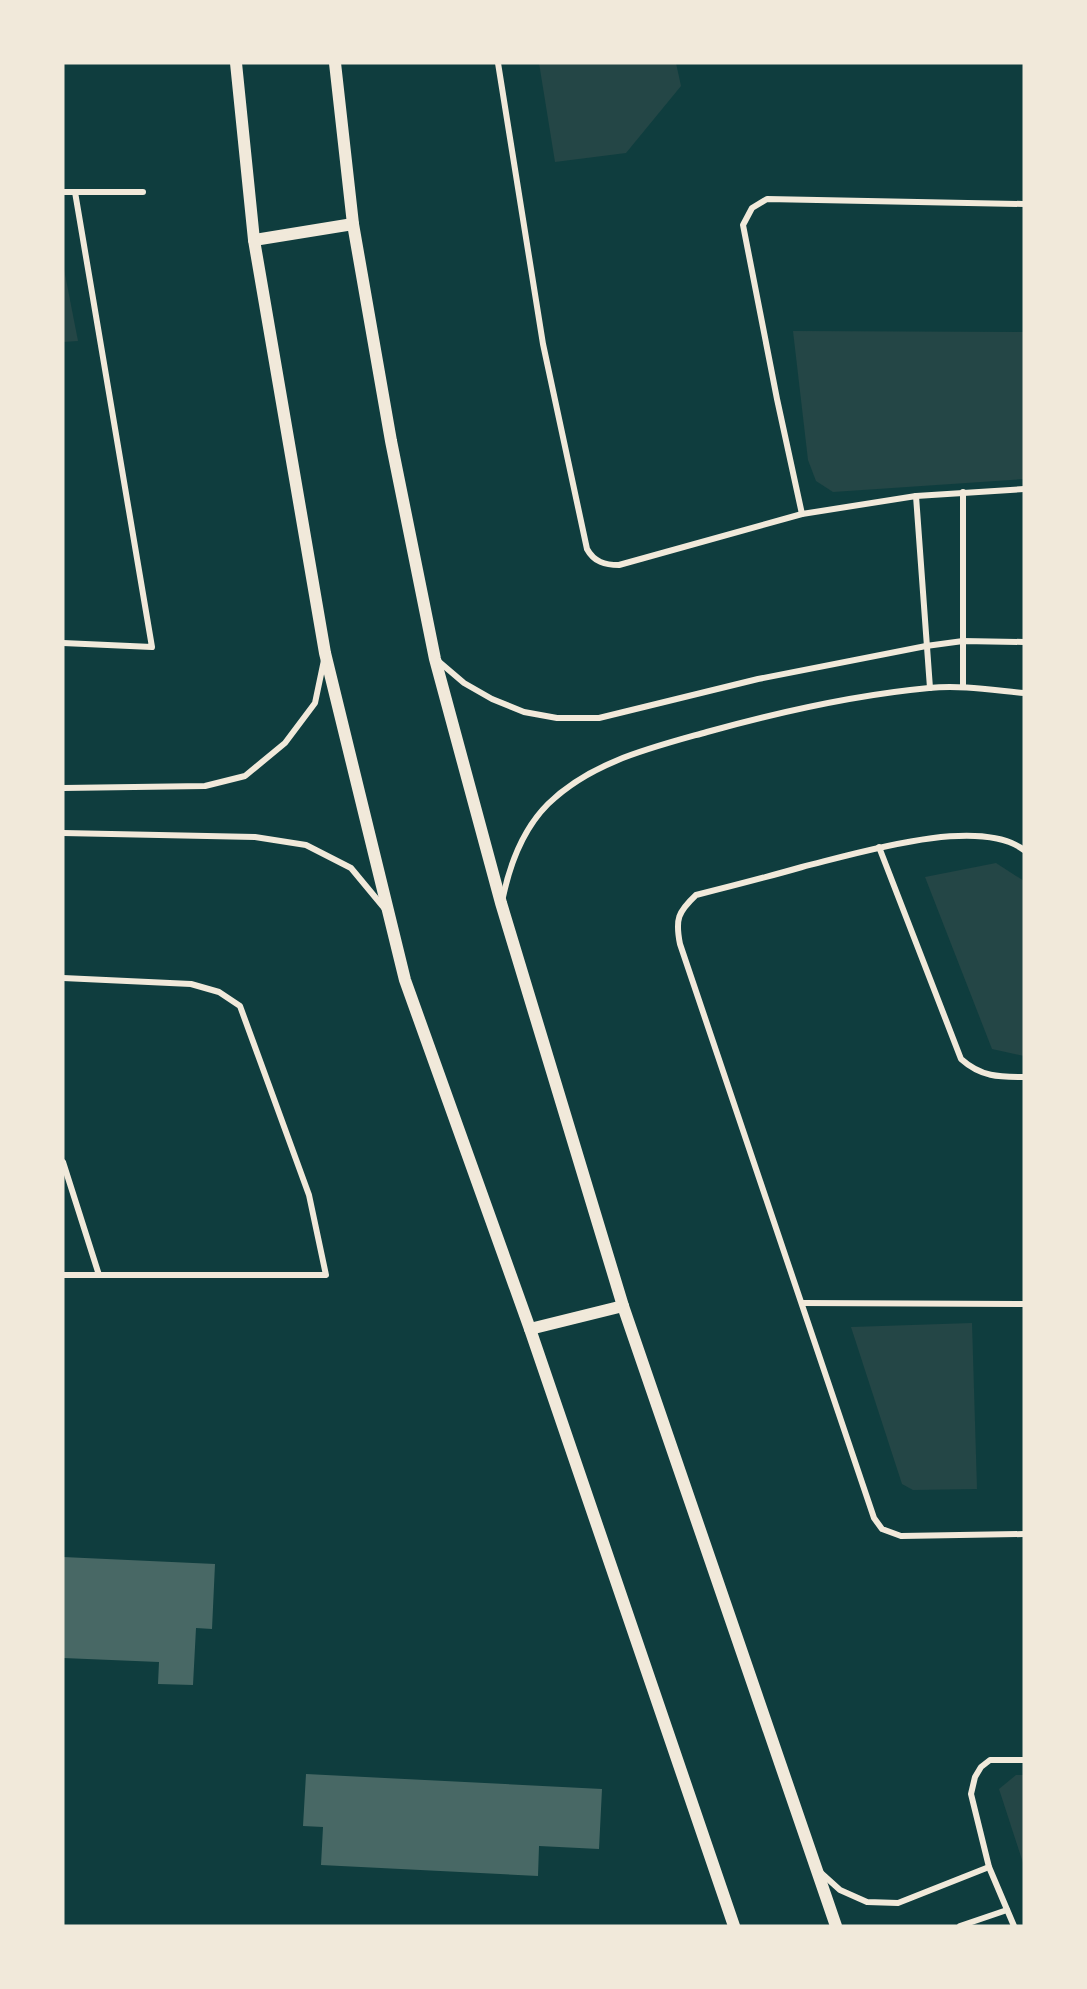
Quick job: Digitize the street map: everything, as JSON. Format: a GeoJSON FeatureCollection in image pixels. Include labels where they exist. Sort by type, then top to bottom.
{"type":"FeatureCollection","features":[{"type":"Feature","properties":{"kind":"main road"},"geometry":{"type":"LineString","coordinates":[[236,63],[254,240],[325,653],[405,980],[530,1329],[734,1926]]}},
{"type":"Feature","properties":{"kind":"main road"},"geometry":{"type":"LineString","coordinates":[[335,63],[353,224],[391,441],[435,659],[501,903],[623,1306],[836,1926]]}},
{"type":"Feature","properties":{"kind":"main road"},"geometry":{"type":"LineString","coordinates":[[254,240],[353,224]]}},
{"type":"Feature","properties":{"kind":"main road"},"geometry":{"type":"LineString","coordinates":[[530,1329],[623,1306]]}},
{"type":"Feature","properties":{"kind":"street"},"geometry":{"type":"LineString","coordinates":[[498,63],[543,344],[590,555],[598,562],[619,565],[802,514],[916,496],[1024,489]]}},
{"type":"Feature","properties":{"kind":"street"},"geometry":{"type":"LineString","coordinates":[[63,192],[143,192]]}},
{"type":"Feature","properties":{"kind":"street"},"geometry":{"type":"LineString","coordinates":[[63,643],[152,647],[75,192]]}},
{"type":"Feature","properties":{"kind":"street"},"geometry":{"type":"LineString","coordinates":[[802,514],[742,225],[752,208],[767,199],[1024,204]]}},
{"type":"Feature","properties":{"kind":"street"},"geometry":{"type":"LineString","coordinates":[[963,492],[963,687]]}},
{"type":"Feature","properties":{"kind":"street"},"geometry":{"type":"LineString","coordinates":[[916,496],[930,688]]}},
{"type":"Feature","properties":{"kind":"street"},"geometry":{"type":"LineString","coordinates":[[435,659],[464,683],[492,699],[524,711],[557,718],[599,718],[758,679],[926,646],[963,641],[1024,642]]}},
{"type":"Feature","properties":{"kind":"street"},"geometry":{"type":"LineString","coordinates":[[63,788],[205,786],[245,776],[285,743],[315,703],[325,653]]}},
{"type":"Feature","properties":{"kind":"street"},"geometry":{"type":"LineString","coordinates":[[501,903],[509,868],[526,832],[547,805],[577,780],[607,764],[647,749],[753,719],[850,699],[930,688],[963,687],[1024,693]]}},
{"type":"Feature","properties":{"kind":"street"},"geometry":{"type":"LineString","coordinates":[[63,833],[255,837],[306,845],[351,868],[388,913]]}},
{"type":"Feature","properties":{"kind":"street"},"geometry":{"type":"LineString","coordinates":[[1024,850],[1016,844],[987,836],[955,836],[879,847],[696,895],[682,908],[677,929],[680,944],[874,1518],[882,1529],[901,1536],[1024,1534]]}},
{"type":"Feature","properties":{"kind":"street"},"geometry":{"type":"LineString","coordinates":[[879,847],[962,1059],[974,1071],[1002,1077],[1024,1077]]}},
{"type":"Feature","properties":{"kind":"street"},"geometry":{"type":"LineString","coordinates":[[63,978],[191,984],[219,992],[240,1006],[309,1195],[326,1275],[63,1275]]}},
{"type":"Feature","properties":{"kind":"street"},"geometry":{"type":"LineString","coordinates":[[63,1162],[99,1275]]}},
{"type":"Feature","properties":{"kind":"street"},"geometry":{"type":"LineString","coordinates":[[802,1303],[1024,1304]]}},
{"type":"Feature","properties":{"kind":"street"},"geometry":{"type":"LineString","coordinates":[[1014,1926],[989,1867],[971,1794],[975,1777],[981,1767],[990,1760],[1024,1760]]}},
{"type":"Feature","properties":{"kind":"street"},"geometry":{"type":"LineString","coordinates":[[817,1870],[840,1890],[867,1902],[898,1903],[989,1867]]}},
{"type":"Feature","properties":{"kind":"street"},"geometry":{"type":"LineString","coordinates":[[960,1926],[1007,1910]]}},
{"type":"Feature","properties":{"kind":"shaded area"},"geometry":{"type":"Polygon","coordinates":[[[539,63],[676,63],[681,86],[626,153],[555,162],[539,63]]]}},
{"type":"Feature","properties":{"kind":"shaded area"},"geometry":{"type":"Polygon","coordinates":[[[63,264],[78,341],[63,342],[63,264]]]}},
{"type":"Feature","properties":{"kind":"shaded area"},"geometry":{"type":"Polygon","coordinates":[[[793,331],[1024,332],[1024,479],[833,492],[816,481],[808,460],[793,331]]]}},
{"type":"Feature","properties":{"kind":"shaded area"},"geometry":{"type":"Polygon","coordinates":[[[996,863],[1024,881],[1024,1056],[992,1049],[925,877],[996,863]]]}},
{"type":"Feature","properties":{"kind":"shaded area"},"geometry":{"type":"Polygon","coordinates":[[[972,1323],[977,1489],[913,1490],[902,1484],[851,1327],[972,1323]]]}},
{"type":"Feature","properties":{"kind":"shaded area"},"geometry":{"type":"Polygon","coordinates":[[[1016,1775],[1024,1775],[1024,1866],[999,1789],[1016,1775]]]}},
{"type":"Feature","properties":{"kind":"building"},"geometry":{"type":"Polygon","coordinates":[[[63,1557],[215,1564],[212,1629],[196,1628],[193,1685],[158,1684],[159,1662],[63,1658],[63,1557]]]}},
{"type":"Feature","properties":{"kind":"building"},"geometry":{"type":"Polygon","coordinates":[[[306,1774],[602,1789],[599,1849],[539,1846],[538,1876],[321,1865],[323,1827],[303,1826],[306,1774]]]}}]}
